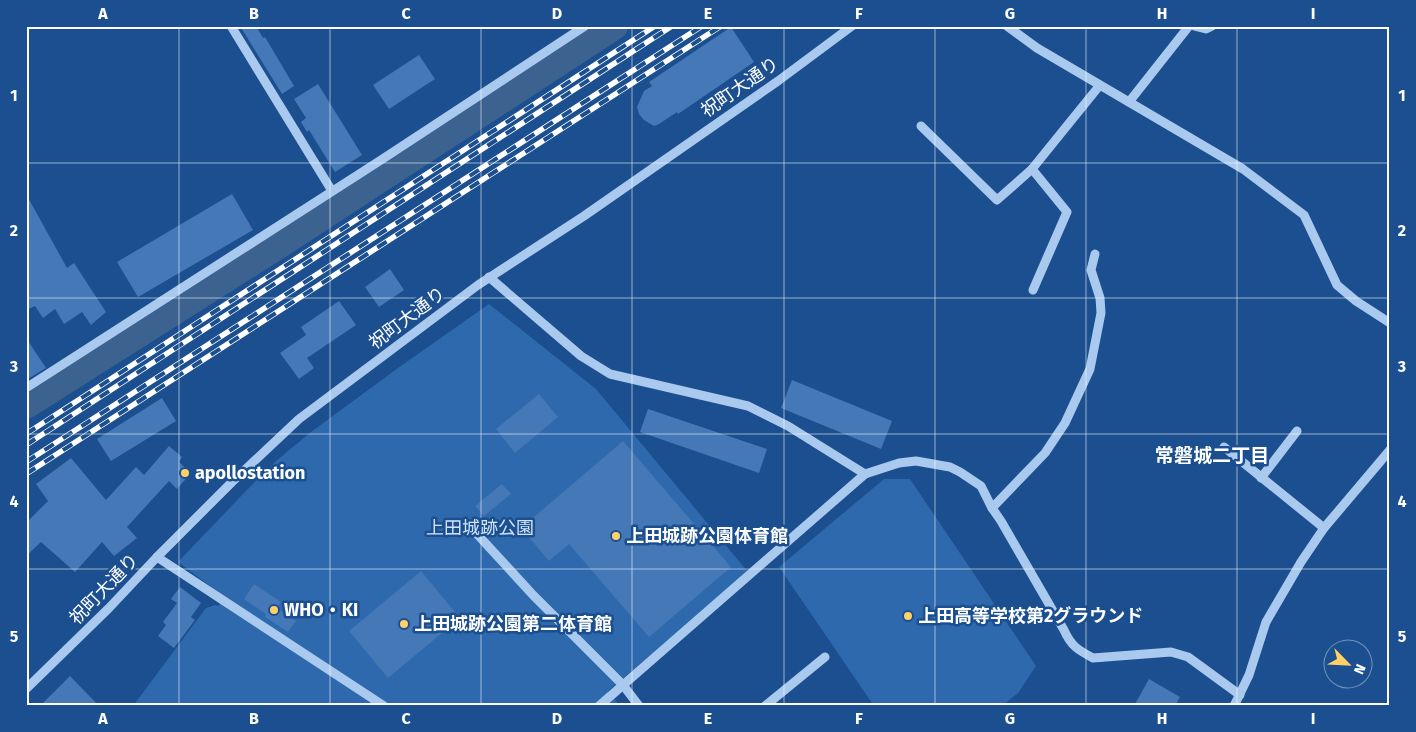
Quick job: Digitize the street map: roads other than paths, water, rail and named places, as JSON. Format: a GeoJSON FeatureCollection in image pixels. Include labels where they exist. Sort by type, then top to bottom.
{"type":"FeatureCollection","features":[{"type":"Feature","properties":{"kind":"street"},"geometry":{"type":"LineString","coordinates":[[231,26],[332,192]]}},
{"type":"Feature","properties":{"kind":"street"},"geometry":{"type":"LineString","coordinates":[[26,388],[332,192],[585,26]]}},
{"type":"Feature","properties":{"kind":"street","name":"祝町大通り"},"geometry":{"type":"LineString","coordinates":[[26,689],[265,450],[299,419],[489,277],[584,216],[778,81],[852,26]]}},
{"type":"Feature","properties":{"kind":"street"},"geometry":{"type":"LineString","coordinates":[[1007,26],[1037,48],[1243,169],[1304,214],[1337,285],[1356,301],[1390,323]]}},
{"type":"Feature","properties":{"kind":"street"},"geometry":{"type":"LineString","coordinates":[[1129,102],[1188,26]]}},
{"type":"Feature","properties":{"kind":"street"},"geometry":{"type":"LineString","coordinates":[[1194,26],[1206,29],[1212,26]]}},
{"type":"Feature","properties":{"kind":"street"},"geometry":{"type":"LineString","coordinates":[[921,126],[997,200],[1032,169],[1100,85]]}},
{"type":"Feature","properties":{"kind":"street"},"geometry":{"type":"LineString","coordinates":[[1032,169],[1067,212],[1033,290]]}},
{"type":"Feature","properties":{"kind":"street"},"geometry":{"type":"LineString","coordinates":[[992,508],[1045,452],[1065,423],[1090,369],[1101,313],[1100,298],[1091,270],[1095,254]]}},
{"type":"Feature","properties":{"kind":"street"},"geometry":{"type":"LineString","coordinates":[[489,277],[581,356],[610,374],[748,406],[788,426],[865,474]]}},
{"type":"Feature","properties":{"kind":"street"},"geometry":{"type":"LineString","coordinates":[[1261,478],[1297,431]]}},
{"type":"Feature","properties":{"kind":"street"},"geometry":{"type":"LineString","coordinates":[[1224,447],[1324,528]]}},
{"type":"Feature","properties":{"kind":"street"},"geometry":{"type":"LineString","coordinates":[[1234,706],[1249,675],[1266,622],[1301,562],[1324,528],[1390,450]]}},
{"type":"Feature","properties":{"kind":"street"},"geometry":{"type":"LineString","coordinates":[[599,706],[865,474],[899,463],[916,461],[950,467],[981,486],[1069,641],[1082,652],[1093,658],[1171,652],[1188,657],[1240,695]]}},
{"type":"Feature","properties":{"kind":"street"},"geometry":{"type":"LineString","coordinates":[[477,534],[533,595],[623,685],[639,706]]}},
{"type":"Feature","properties":{"kind":"street"},"geometry":{"type":"LineString","coordinates":[[157,557],[384,706]]}},
{"type":"Feature","properties":{"kind":"street"},"geometry":{"type":"LineString","coordinates":[[765,706],[826,657]]}},
{"type":"Feature","properties":{"kind":"waterway"},"geometry":{"type":"LineString","coordinates":[[26,405],[280,244],[614,26]]}},
{"type":"Feature","properties":{"kind":"railway"},"geometry":{"type":"LineString","coordinates":[[26,434],[655,26]]}},
{"type":"Feature","properties":{"kind":"railway"},"geometry":{"type":"LineString","coordinates":[[26,445],[672,26]]}},
{"type":"Feature","properties":{"kind":"railway"},"geometry":{"type":"LineString","coordinates":[[26,462],[702,26]]}},
{"type":"Feature","properties":{"kind":"railway"},"geometry":{"type":"LineString","coordinates":[[26,474],[721,26]]}},
{"type":"Feature","properties":{"kind":"place","name":"apollostation"},"geometry":{"type":"Point","coordinates":[185,473]}},
{"type":"Feature","properties":{"kind":"place","name":"上田城跡公園体育館"},"geometry":{"type":"Point","coordinates":[616,536]}},
{"type":"Feature","properties":{"kind":"place","name":"WHO・KI"},"geometry":{"type":"Point","coordinates":[274,610]}},
{"type":"Feature","properties":{"kind":"place","name":"上田高等学校第2グラウンド"},"geometry":{"type":"Point","coordinates":[908,616]}},
{"type":"Feature","properties":{"kind":"place","name":"上田城跡公園第二体育館"},"geometry":{"type":"Point","coordinates":[404,624]}},
{"type":"Feature","properties":{"kind":"district","name":"常磐城二丁目"},"geometry":{"type":"Point","coordinates":[1212,455]}},
{"type":"Feature","properties":{"kind":"park label","name":"上田城跡公園"},"geometry":{"type":"Point","coordinates":[480,528]}}]}
